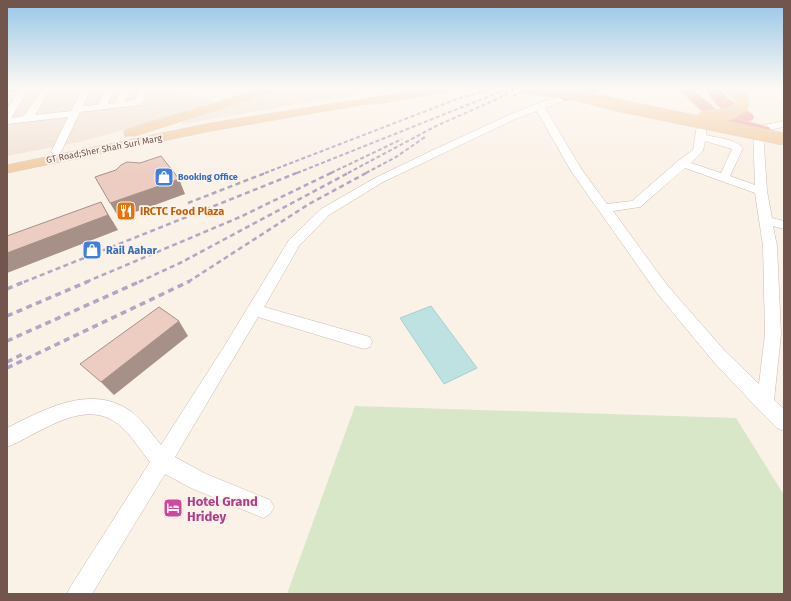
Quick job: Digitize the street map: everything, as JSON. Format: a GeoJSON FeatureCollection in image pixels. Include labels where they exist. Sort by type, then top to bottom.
{"type":"FeatureCollection","features":[{"type":"Feature","properties":{"kind":"highway"},"geometry":{"type":"LineString","coordinates":[[653,116],[698,128],[761,131]]}},
{"type":"Feature","properties":{"kind":"highway"},"geometry":{"type":"LineString","coordinates":[[698,128],[703,116]]}},
{"type":"Feature","properties":{"kind":"highway"},"geometry":{"type":"LineString","coordinates":[[718,116],[784,138]]}},
{"type":"Feature","properties":{"kind":"highway"},"geometry":{"type":"LineString","coordinates":[[741,116],[761,131]]}},
{"type":"Feature","properties":{"kind":"main road"},"geometry":{"type":"LineString","coordinates":[[113,142],[181,116]]}},
{"type":"Feature","properties":{"kind":"main road"},"geometry":{"type":"LineString","coordinates":[[212,127],[246,116]]}},
{"type":"Feature","properties":{"kind":"main road","name":"GT Road;Sher Shah Suri Marg"},"geometry":{"type":"LineString","coordinates":[[7,161],[113,142],[178,134],[279,116]]}},
{"type":"Feature","properties":{"kind":"main road"},"geometry":{"type":"LineString","coordinates":[[212,127],[229,129],[315,116]]}},
{"type":"Feature","properties":{"kind":"main road"},"geometry":{"type":"LineString","coordinates":[[672,116],[784,138]]}},
{"type":"Feature","properties":{"kind":"main road"},"geometry":{"type":"LineString","coordinates":[[700,116],[718,116]]}},
{"type":"Feature","properties":{"kind":"main road"},"geometry":{"type":"LineString","coordinates":[[168,120],[161,129],[165,132],[178,134]]}},
{"type":"Feature","properties":{"kind":"main road","name":"GT Road;Sher Shah Suri Marg"},"geometry":{"type":"LineString","coordinates":[[7,169],[113,142]]}},
{"type":"Feature","properties":{"kind":"street"},"geometry":{"type":"LineString","coordinates":[[7,121],[41,116]]}},
{"type":"Feature","properties":{"kind":"street"},"geometry":{"type":"LineString","coordinates":[[56,152],[74,116]]}},
{"type":"Feature","properties":{"kind":"street"},"geometry":{"type":"LineString","coordinates":[[79,594],[255,310],[294,243],[325,212],[379,180],[421,159],[517,116]]}},
{"type":"Feature","properties":{"kind":"street"},"geometry":{"type":"LineString","coordinates":[[545,116],[577,171],[662,289],[718,355],[784,422]]}},
{"type":"Feature","properties":{"kind":"street"},"geometry":{"type":"LineString","coordinates":[[765,404],[773,334],[770,246],[761,191],[761,131],[784,124]]}},
{"type":"Feature","properties":{"kind":"street"},"geometry":{"type":"LineString","coordinates":[[604,208],[622,207],[636,204],[682,163],[698,151],[698,128],[738,148],[724,178]]}},
{"type":"Feature","properties":{"kind":"street"},"geometry":{"type":"LineString","coordinates":[[682,163],[761,191]]}},
{"type":"Feature","properties":{"kind":"street"},"geometry":{"type":"LineString","coordinates":[[766,220],[784,225]]}},
{"type":"Feature","properties":{"kind":"street"},"geometry":{"type":"LineString","coordinates":[[255,310],[364,342]]}},
{"type":"Feature","properties":{"kind":"street"},"geometry":{"type":"LineString","coordinates":[[7,438],[44,419],[73,409],[96,406],[114,410],[126,419],[163,460],[190,477],[263,508]]}},
{"type":"Feature","properties":{"kind":"shaded area"},"geometry":{"type":"Polygon","coordinates":[[[7,116],[170,116],[79,142],[7,156],[7,116]]]}},
{"type":"Feature","properties":{"kind":"shaded area"},"geometry":{"type":"Polygon","coordinates":[[[194,116],[229,116],[183,124],[180,120],[194,116]]]}},
{"type":"Feature","properties":{"kind":"green space"},"geometry":{"type":"Polygon","coordinates":[[[355,406],[736,418],[784,495],[784,594],[287,594],[355,406]]]}},
{"type":"Feature","properties":{"kind":"water"},"geometry":{"type":"Polygon","coordinates":[[[431,306],[477,368],[444,384],[400,318],[431,306]]]}},
{"type":"Feature","properties":{"kind":"building"},"geometry":{"type":"Polygon","coordinates":[[[161,156],[179,179],[110,203],[95,177],[116,170],[127,162],[140,163],[161,156]]]}},
{"type":"Feature","properties":{"kind":"building"},"geometry":{"type":"Polygon","coordinates":[[[101,202],[108,215],[7,253],[7,236],[101,202]]]}},
{"type":"Feature","properties":{"kind":"building"},"geometry":{"type":"Polygon","coordinates":[[[159,307],[179,321],[101,382],[80,364],[159,307]]]}},
{"type":"Feature","properties":{"kind":"railway"},"geometry":{"type":"LineString","coordinates":[[265,173],[413,116]]}},
{"type":"Feature","properties":{"kind":"railway"},"geometry":{"type":"LineString","coordinates":[[297,173],[440,116]]}},
{"type":"Feature","properties":{"kind":"railway"},"geometry":{"type":"LineString","coordinates":[[348,173],[436,126],[459,116]]}},
{"type":"Feature","properties":{"kind":"railway"},"geometry":{"type":"LineString","coordinates":[[366,173],[396,157],[425,137]]}},
{"type":"Feature","properties":{"kind":"railway"},"geometry":{"type":"LineString","coordinates":[[331,173],[402,139]]}},
{"type":"Feature","properties":{"kind":"railway"},"geometry":{"type":"LineString","coordinates":[[188,203],[268,172]]}},
{"type":"Feature","properties":{"kind":"railway"},"geometry":{"type":"LineString","coordinates":[[24,282],[299,172]]}},
{"type":"Feature","properties":{"kind":"railway"},"geometry":{"type":"LineString","coordinates":[[86,282],[240,217],[333,172]]}},
{"type":"Feature","properties":{"kind":"railway"},"geometry":{"type":"LineString","coordinates":[[139,282],[182,262],[350,172]]}},
{"type":"Feature","properties":{"kind":"railway"},"geometry":{"type":"LineString","coordinates":[[188,282],[309,204],[368,172]]}},
{"type":"Feature","properties":{"kind":"railway"},"geometry":{"type":"LineString","coordinates":[[7,289],[26,281]]}},
{"type":"Feature","properties":{"kind":"railway"},"geometry":{"type":"LineString","coordinates":[[7,316],[89,281]]}},
{"type":"Feature","properties":{"kind":"railway"},"geometry":{"type":"LineString","coordinates":[[7,341],[141,281]]}},
{"type":"Feature","properties":{"kind":"railway"},"geometry":{"type":"LineString","coordinates":[[7,368],[188,282]]}},
{"type":"Feature","properties":{"kind":"railway"},"geometry":{"type":"LineString","coordinates":[[7,362],[23,354]]}},
{"type":"Feature","properties":{"kind":"place","name":"Booking Office"},"geometry":{"type":"Point","coordinates":[164,177]}},
{"type":"Feature","properties":{"kind":"place","name":"IRCTC Food Plaza"},"geometry":{"type":"Point","coordinates":[126,211]}},
{"type":"Feature","properties":{"kind":"place","name":"Rail Aahar"},"geometry":{"type":"Point","coordinates":[92,250]}},
{"type":"Feature","properties":{"kind":"place","name":"Hotel Grand Hridey"},"geometry":{"type":"Point","coordinates":[173,508]}}]}
